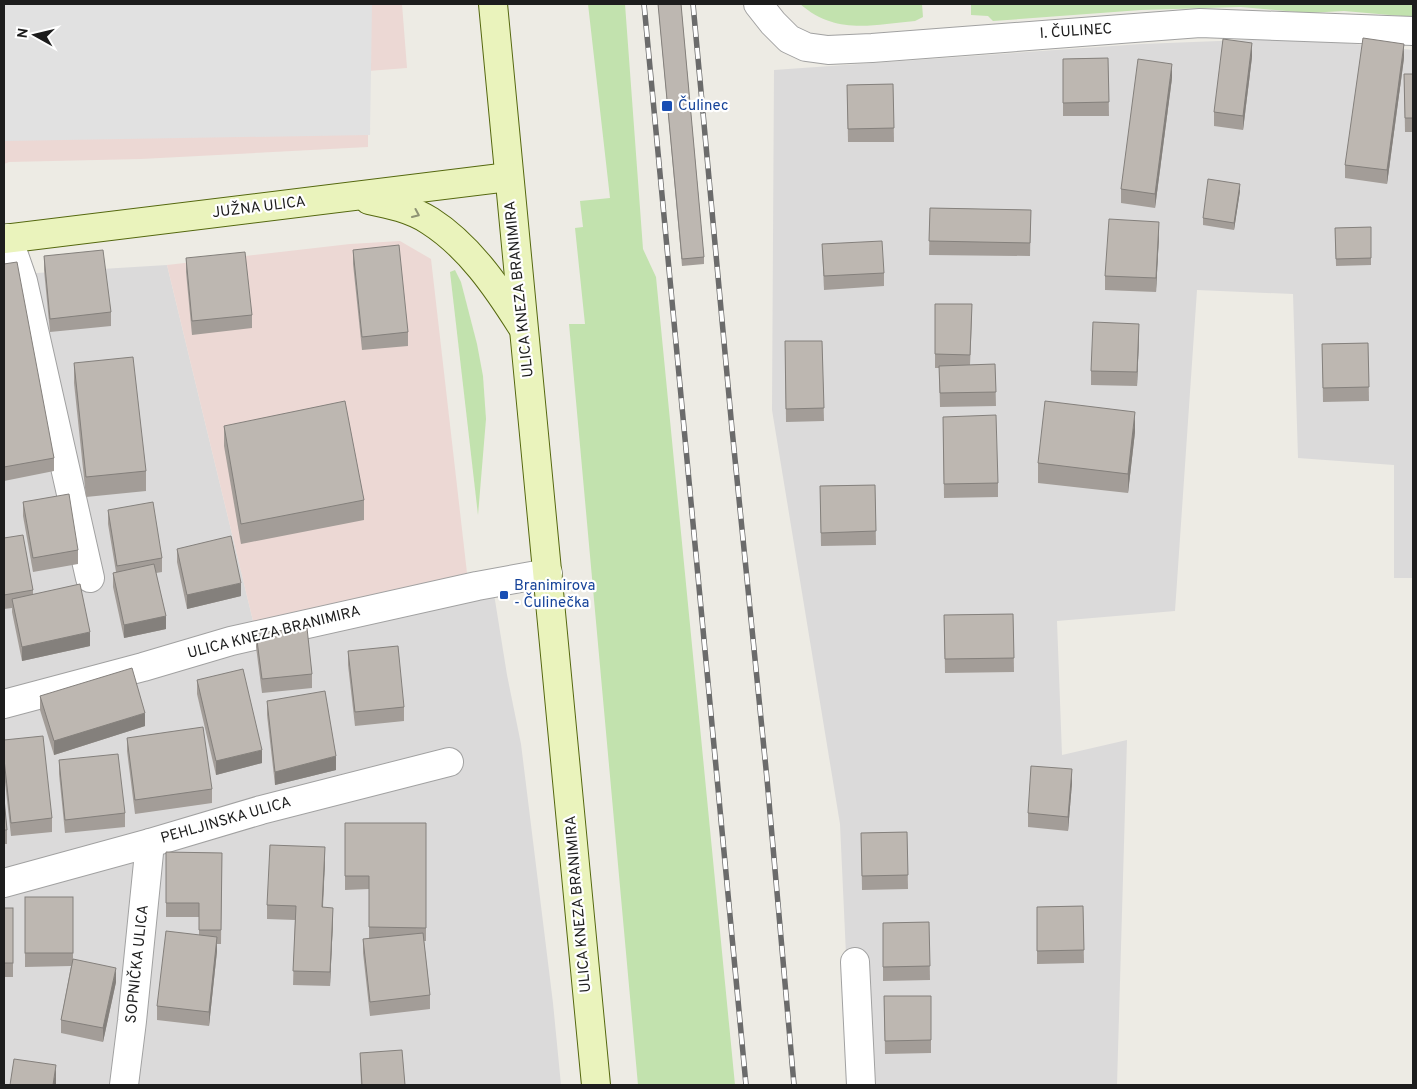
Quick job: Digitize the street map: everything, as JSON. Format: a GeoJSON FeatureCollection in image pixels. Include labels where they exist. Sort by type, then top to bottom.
{"type":"FeatureCollection","features":[{"type":"Feature","properties":{"kind":"main road","name":"ULICA KNEZA BRANIMIRA"},"geometry":{"type":"LineString","coordinates":[[492,4],[596,1085]]}},
{"type":"Feature","properties":{"kind":"main road","name":"JUŽNA ULICA"},"geometry":{"type":"LineString","coordinates":[[6,239],[509,177]]}},
{"type":"Feature","properties":{"kind":"main road"},"geometry":{"type":"LineString","coordinates":[[352,196],[387,203],[430,220],[452,238],[473,260],[499,291],[524,330]]}},
{"type":"Feature","properties":{"kind":"street","name":"I. ČULINEC"},"geometry":{"type":"LineString","coordinates":[[758,4],[789,39],[806,47],[828,50],[1200,23],[1413,31]]}},
{"type":"Feature","properties":{"kind":"street","name":"JUŽNA ULICA"},"geometry":{"type":"LineString","coordinates":[[6,239],[23,281],[90,578]]}},
{"type":"Feature","properties":{"kind":"street","name":"ULICA KNEZA BRANIMIRA"},"geometry":{"type":"LineString","coordinates":[[4,704],[232,641],[477,586],[548,573]]}},
{"type":"Feature","properties":{"kind":"street","name":"PEHLJINSKA ULICA"},"geometry":{"type":"LineString","coordinates":[[4,882],[150,843],[261,810],[449,762]]}},
{"type":"Feature","properties":{"kind":"street","name":"SOPNIČKA ULICA"},"geometry":{"type":"LineString","coordinates":[[124,1085],[150,843]]}},
{"type":"Feature","properties":{"kind":"street"},"geometry":{"type":"LineString","coordinates":[[855,962],[861,1085]]}},
{"type":"Feature","properties":{"kind":"shaded area"},"geometry":{"type":"Polygon","coordinates":[[[4,4],[402,4],[407,68],[368,71],[368,147],[141,159],[9,162],[4,164],[4,4]]]}},
{"type":"Feature","properties":{"kind":"shaded area"},"geometry":{"type":"Polygon","coordinates":[[[4,4],[372,4],[370,135],[4,141],[4,4]]]}},
{"type":"Feature","properties":{"kind":"shaded area"},"geometry":{"type":"Polygon","coordinates":[[[1297,38],[1413,50],[1413,578],[1394,578],[1394,465],[1298,458],[1293,294],[1197,290],[1175,611],[1057,621],[1062,755],[1127,740],[1117,1085],[852,1085],[840,824],[772,410],[774,70],[1141,44],[1297,38]]]}},
{"type":"Feature","properties":{"kind":"shaded area"},"geometry":{"type":"Polygon","coordinates":[[[400,241],[431,259],[467,573],[254,625],[167,265],[350,244],[400,241]]]}},
{"type":"Feature","properties":{"kind":"shaded area"},"geometry":{"type":"Polygon","coordinates":[[[167,265],[254,625],[494,594],[507,675],[521,744],[553,1003],[561,1085],[4,1085],[4,275],[167,265]]]}},
{"type":"Feature","properties":{"kind":"green space"},"geometry":{"type":"Polygon","coordinates":[[[588,4],[625,4],[643,249],[656,277],[735,1085],[638,1085],[569,324],[585,324],[575,228],[583,227],[580,201],[610,198],[588,4]]]}},
{"type":"Feature","properties":{"kind":"green space"},"geometry":{"type":"Polygon","coordinates":[[[800,4],[922,4],[923,17],[915,21],[854,26],[827,20],[813,14],[800,4]]]}},
{"type":"Feature","properties":{"kind":"green space"},"geometry":{"type":"Polygon","coordinates":[[[971,4],[1413,4],[1413,17],[1344,11],[1308,13],[1241,7],[1141,10],[993,21],[988,16],[971,15],[971,4]]]}},
{"type":"Feature","properties":{"kind":"green space"},"geometry":{"type":"Polygon","coordinates":[[[455,270],[461,282],[483,376],[486,419],[478,515],[450,272],[455,270]]]}},
{"type":"Feature","properties":{"kind":"building"},"geometry":{"type":"Polygon","coordinates":[[[658,4],[681,4],[704,257],[682,259],[658,4]]]}},
{"type":"Feature","properties":{"kind":"building"},"geometry":{"type":"Polygon","coordinates":[[[1363,38],[1404,44],[1387,170],[1345,165],[1363,38]]]}},
{"type":"Feature","properties":{"kind":"building"},"geometry":{"type":"Polygon","coordinates":[[[1223,39],[1252,43],[1243,116],[1214,112],[1223,39]]]}},
{"type":"Feature","properties":{"kind":"building"},"geometry":{"type":"Polygon","coordinates":[[[1108,58],[1109,102],[1063,103],[1063,59],[1108,58]]]}},
{"type":"Feature","properties":{"kind":"building"},"geometry":{"type":"Polygon","coordinates":[[[1138,59],[1172,64],[1155,194],[1121,189],[1138,59]]]}},
{"type":"Feature","properties":{"kind":"building"},"geometry":{"type":"Polygon","coordinates":[[[1404,74],[1413,74],[1413,118],[1405,118],[1404,74]]]}},
{"type":"Feature","properties":{"kind":"building"},"geometry":{"type":"Polygon","coordinates":[[[893,84],[894,128],[848,129],[847,85],[893,84]]]}},
{"type":"Feature","properties":{"kind":"building"},"geometry":{"type":"Polygon","coordinates":[[[1208,179],[1240,184],[1234,223],[1203,218],[1208,179]]]}},
{"type":"Feature","properties":{"kind":"building"},"geometry":{"type":"Polygon","coordinates":[[[930,208],[1031,210],[1030,243],[929,241],[930,208]]]}},
{"type":"Feature","properties":{"kind":"building"},"geometry":{"type":"Polygon","coordinates":[[[1109,219],[1159,222],[1156,278],[1105,276],[1109,219]]]}},
{"type":"Feature","properties":{"kind":"building"},"geometry":{"type":"Polygon","coordinates":[[[1371,227],[1371,258],[1336,259],[1335,228],[1371,227]]]}},
{"type":"Feature","properties":{"kind":"building"},"geometry":{"type":"Polygon","coordinates":[[[882,241],[884,273],[824,276],[822,244],[882,241]]]}},
{"type":"Feature","properties":{"kind":"building"},"geometry":{"type":"Polygon","coordinates":[[[399,245],[408,332],[362,337],[353,250],[399,245]]]}},
{"type":"Feature","properties":{"kind":"building"},"geometry":{"type":"Polygon","coordinates":[[[103,250],[111,312],[50,319],[44,256],[103,250]]]}},
{"type":"Feature","properties":{"kind":"building"},"geometry":{"type":"Polygon","coordinates":[[[245,252],[252,315],[192,321],[186,258],[245,252]]]}},
{"type":"Feature","properties":{"kind":"building"},"geometry":{"type":"Polygon","coordinates":[[[17,262],[54,458],[4,467],[4,264],[17,262]]]}},
{"type":"Feature","properties":{"kind":"building"},"geometry":{"type":"Polygon","coordinates":[[[935,304],[972,304],[970,355],[935,354],[935,304]]]}},
{"type":"Feature","properties":{"kind":"building"},"geometry":{"type":"Polygon","coordinates":[[[1093,322],[1139,324],[1137,372],[1091,371],[1093,322]]]}},
{"type":"Feature","properties":{"kind":"building"},"geometry":{"type":"Polygon","coordinates":[[[785,341],[822,341],[824,408],[786,409],[785,341]]]}},
{"type":"Feature","properties":{"kind":"building"},"geometry":{"type":"Polygon","coordinates":[[[1368,343],[1369,387],[1323,388],[1322,344],[1368,343]]]}},
{"type":"Feature","properties":{"kind":"building"},"geometry":{"type":"Polygon","coordinates":[[[133,357],[146,471],[86,477],[74,363],[133,357]]]}},
{"type":"Feature","properties":{"kind":"building"},"geometry":{"type":"Polygon","coordinates":[[[995,364],[996,392],[940,393],[939,366],[995,364]]]}},
{"type":"Feature","properties":{"kind":"building"},"geometry":{"type":"Polygon","coordinates":[[[345,401],[364,500],[241,524],[224,426],[345,401]]]}},
{"type":"Feature","properties":{"kind":"building"},"geometry":{"type":"Polygon","coordinates":[[[1045,401],[1135,412],[1128,474],[1038,463],[1045,401]]]}},
{"type":"Feature","properties":{"kind":"building"},"geometry":{"type":"Polygon","coordinates":[[[996,415],[998,483],[944,484],[943,417],[996,415]]]}},
{"type":"Feature","properties":{"kind":"building"},"geometry":{"type":"Polygon","coordinates":[[[875,485],[876,531],[821,533],[820,486],[875,485]]]}},
{"type":"Feature","properties":{"kind":"building"},"geometry":{"type":"Polygon","coordinates":[[[69,494],[78,550],[33,558],[23,502],[69,494]]]}},
{"type":"Feature","properties":{"kind":"building"},"geometry":{"type":"Polygon","coordinates":[[[153,502],[162,558],[117,566],[108,510],[153,502]]]}},
{"type":"Feature","properties":{"kind":"building"},"geometry":{"type":"Polygon","coordinates":[[[23,535],[33,590],[4,595],[4,538],[23,535]]]}},
{"type":"Feature","properties":{"kind":"building"},"geometry":{"type":"Polygon","coordinates":[[[231,536],[241,583],[187,595],[177,549],[231,536]]]}},
{"type":"Feature","properties":{"kind":"building"},"geometry":{"type":"Polygon","coordinates":[[[154,564],[166,616],[124,625],[113,573],[154,564]]]}},
{"type":"Feature","properties":{"kind":"building"},"geometry":{"type":"Polygon","coordinates":[[[80,584],[90,632],[22,647],[12,599],[80,584]]]}},
{"type":"Feature","properties":{"kind":"building"},"geometry":{"type":"Polygon","coordinates":[[[1013,614],[1014,658],[945,659],[944,615],[1013,614]]]}},
{"type":"Feature","properties":{"kind":"building"},"geometry":{"type":"Polygon","coordinates":[[[307,628],[312,674],[262,679],[256,633],[307,628]]]}},
{"type":"Feature","properties":{"kind":"building"},"geometry":{"type":"Polygon","coordinates":[[[398,646],[404,707],[355,712],[348,651],[398,646]]]}},
{"type":"Feature","properties":{"kind":"building"},"geometry":{"type":"Polygon","coordinates":[[[132,668],[145,713],[54,741],[40,696],[132,668]]]}},
{"type":"Feature","properties":{"kind":"building"},"geometry":{"type":"Polygon","coordinates":[[[243,669],[262,750],[216,761],[197,680],[243,669]]]}},
{"type":"Feature","properties":{"kind":"building"},"geometry":{"type":"Polygon","coordinates":[[[325,691],[336,756],[275,772],[267,701],[325,691]]]}},
{"type":"Feature","properties":{"kind":"building"},"geometry":{"type":"Polygon","coordinates":[[[203,727],[212,789],[135,800],[127,738],[203,727]]]}},
{"type":"Feature","properties":{"kind":"building"},"geometry":{"type":"Polygon","coordinates":[[[43,736],[52,818],[11,823],[4,759],[4,740],[43,736]]]}},
{"type":"Feature","properties":{"kind":"building"},"geometry":{"type":"Polygon","coordinates":[[[118,754],[125,813],[65,820],[59,760],[118,754]]]}},
{"type":"Feature","properties":{"kind":"building"},"geometry":{"type":"Polygon","coordinates":[[[1031,766],[1072,769],[1068,817],[1028,813],[1031,766]]]}},
{"type":"Feature","properties":{"kind":"building"},"geometry":{"type":"Polygon","coordinates":[[[4,798],[7,830],[4,830],[4,798]]]}},
{"type":"Feature","properties":{"kind":"building"},"geometry":{"type":"Polygon","coordinates":[[[345,823],[426,823],[426,928],[369,927],[369,876],[345,876],[345,823]]]}},
{"type":"Feature","properties":{"kind":"building"},"geometry":{"type":"Polygon","coordinates":[[[907,832],[908,875],[862,876],[861,833],[907,832]]]}},
{"type":"Feature","properties":{"kind":"building"},"geometry":{"type":"Polygon","coordinates":[[[270,845],[325,847],[322,907],[333,908],[330,972],[293,971],[296,906],[267,905],[270,845]]]}},
{"type":"Feature","properties":{"kind":"building"},"geometry":{"type":"Polygon","coordinates":[[[166,852],[222,853],[221,930],[199,930],[199,903],[166,903],[166,852]]]}},
{"type":"Feature","properties":{"kind":"building"},"geometry":{"type":"Polygon","coordinates":[[[25,897],[73,897],[73,953],[25,953],[25,897]]]}},
{"type":"Feature","properties":{"kind":"building"},"geometry":{"type":"Polygon","coordinates":[[[1083,906],[1084,950],[1037,951],[1037,907],[1083,906]]]}},
{"type":"Feature","properties":{"kind":"building"},"geometry":{"type":"Polygon","coordinates":[[[4,908],[13,908],[13,963],[4,963],[4,908]]]}},
{"type":"Feature","properties":{"kind":"building"},"geometry":{"type":"Polygon","coordinates":[[[929,922],[930,966],[883,967],[883,923],[929,922]]]}},
{"type":"Feature","properties":{"kind":"building"},"geometry":{"type":"Polygon","coordinates":[[[166,931],[217,937],[209,1012],[157,1006],[166,931]]]}},
{"type":"Feature","properties":{"kind":"building"},"geometry":{"type":"Polygon","coordinates":[[[423,933],[430,995],[370,1002],[363,939],[423,933]]]}},
{"type":"Feature","properties":{"kind":"building"},"geometry":{"type":"Polygon","coordinates":[[[73,959],[116,968],[103,1028],[61,1020],[73,959]]]}},
{"type":"Feature","properties":{"kind":"building"},"geometry":{"type":"Polygon","coordinates":[[[884,996],[931,996],[931,1040],[885,1041],[884,996]]]}},
{"type":"Feature","properties":{"kind":"building"},"geometry":{"type":"Polygon","coordinates":[[[402,1050],[405,1085],[362,1085],[360,1053],[402,1050]]]}},
{"type":"Feature","properties":{"kind":"building"},"geometry":{"type":"Polygon","coordinates":[[[14,1059],[56,1065],[53,1085],[10,1085],[14,1059]]]}},
{"type":"Feature","properties":{"kind":"railway"},"geometry":{"type":"LineString","coordinates":[[644,4],[746,1085]]}},
{"type":"Feature","properties":{"kind":"railway"},"geometry":{"type":"LineString","coordinates":[[693,4],[732,429],[767,779],[794,1085]]}},
{"type":"Feature","properties":{"kind":"place","name":"Čulinec"},"geometry":{"type":"Point","coordinates":[667,106]}},
{"type":"Feature","properties":{"kind":"place","name":"Branimirova - Čulinečka"},"geometry":{"type":"Point","coordinates":[504,595]}}]}
